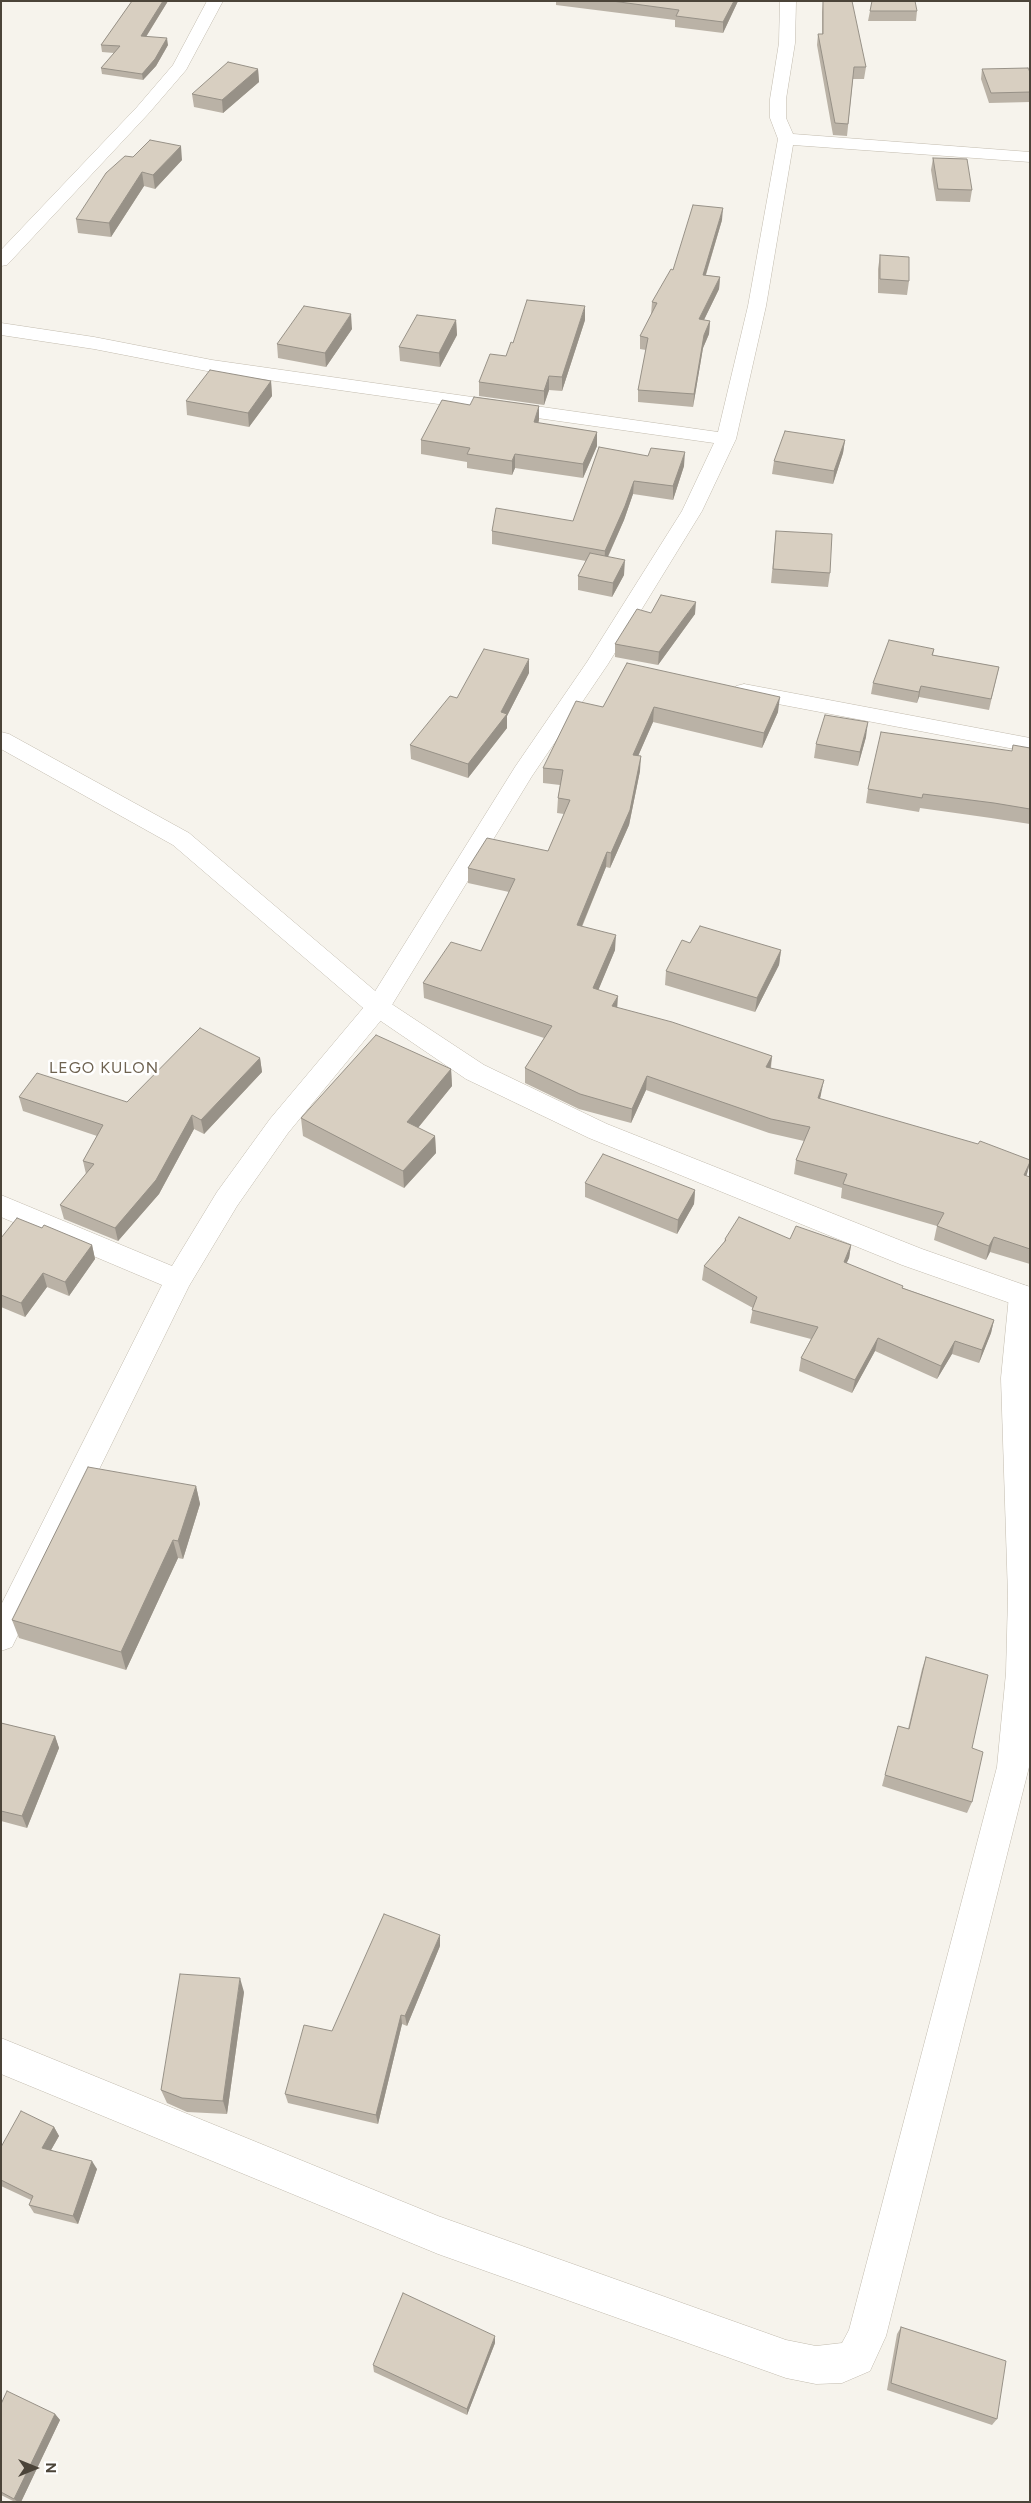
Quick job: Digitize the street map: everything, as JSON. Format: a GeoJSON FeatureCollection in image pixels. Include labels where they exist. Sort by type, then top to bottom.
{"type":"FeatureCollection","features":[{"type":"Feature","properties":{"kind":"street"},"geometry":{"type":"LineString","coordinates":[[1,261],[143,110],[180,67],[191,50],[215,1]]}},
{"type":"Feature","properties":{"kind":"street"},"geometry":{"type":"LineString","coordinates":[[1,1637],[178,1280],[227,1199],[279,1126],[378,1007],[523,772],[607,665],[692,511],[726,439],[757,306],[786,139],[778,118],[778,99],[787,44],[788,1]]}},
{"type":"Feature","properties":{"kind":"street"},"geometry":{"type":"LineString","coordinates":[[786,139],[1030,156]]}},
{"type":"Feature","properties":{"kind":"street"},"geometry":{"type":"LineString","coordinates":[[1,329],[94,343],[212,366],[726,439]]}},
{"type":"Feature","properties":{"kind":"street"},"geometry":{"type":"LineString","coordinates":[[724,687],[1030,745]]}},
{"type":"Feature","properties":{"kind":"street"},"geometry":{"type":"LineString","coordinates":[[1,739],[181,839],[378,1007],[475,1072],[598,1131],[912,1257],[1026,1298],[1015,1378],[1023,1596],[1022,1672],[1012,1766],[867,2336],[856,2357],[842,2364],[816,2365],[786,2359],[438,2235],[1,2056]]}},
{"type":"Feature","properties":{"kind":"street"},"geometry":{"type":"LineString","coordinates":[[1,1205],[178,1280]]}},
{"type":"Feature","properties":{"kind":"building"},"geometry":{"type":"Polygon","coordinates":[[[132,1],[163,1],[141,36],[167,38],[155,59],[142,74],[101,68],[120,46],[101,45],[132,1]]]}},
{"type":"Feature","properties":{"kind":"building"},"geometry":{"type":"Polygon","coordinates":[[[612,1],[734,1],[723,22],[676,16],[679,10],[612,1]]]}},
{"type":"Feature","properties":{"kind":"building"},"geometry":{"type":"Polygon","coordinates":[[[823,1],[852,1],[866,67],[854,67],[848,124],[835,123],[818,34],[823,34],[823,1]]]}},
{"type":"Feature","properties":{"kind":"building"},"geometry":{"type":"Polygon","coordinates":[[[872,1],[915,1],[917,11],[870,11],[872,1]]]}},
{"type":"Feature","properties":{"kind":"building"},"geometry":{"type":"Polygon","coordinates":[[[228,62],[258,69],[222,100],[192,94],[228,62]]]}},
{"type":"Feature","properties":{"kind":"building"},"geometry":{"type":"Polygon","coordinates":[[[1028,68],[1030,72],[1030,92],[991,93],[982,69],[1028,68]]]}},
{"type":"Feature","properties":{"kind":"building"},"geometry":{"type":"Polygon","coordinates":[[[150,140],[181,146],[153,175],[142,172],[109,223],[76,219],[106,173],[125,156],[133,157],[150,140]]]}},
{"type":"Feature","properties":{"kind":"building"},"geometry":{"type":"Polygon","coordinates":[[[933,158],[967,159],[972,190],[938,189],[933,158]]]}},
{"type":"Feature","properties":{"kind":"building"},"geometry":{"type":"Polygon","coordinates":[[[693,205],[723,208],[703,275],[720,277],[699,319],[710,321],[704,335],[694,394],[638,390],[648,338],[640,336],[657,303],[652,302],[671,269],[673,270],[693,205]]]}},
{"type":"Feature","properties":{"kind":"building"},"geometry":{"type":"Polygon","coordinates":[[[880,255],[909,257],[909,281],[880,279],[880,255]]]}},
{"type":"Feature","properties":{"kind":"building"},"geometry":{"type":"Polygon","coordinates":[[[527,300],[585,306],[562,377],[549,376],[544,391],[479,382],[490,354],[506,356],[511,342],[513,343],[527,300]]]}},
{"type":"Feature","properties":{"kind":"building"},"geometry":{"type":"Polygon","coordinates":[[[304,306],[351,314],[325,353],[277,344],[304,306]]]}},
{"type":"Feature","properties":{"kind":"building"},"geometry":{"type":"Polygon","coordinates":[[[417,315],[456,320],[439,353],[399,347],[417,315]]]}},
{"type":"Feature","properties":{"kind":"building"},"geometry":{"type":"Polygon","coordinates":[[[210,370],[271,381],[248,413],[186,401],[210,370]]]}},
{"type":"Feature","properties":{"kind":"building"},"geometry":{"type":"Polygon","coordinates":[[[474,397],[539,406],[534,422],[597,432],[583,464],[515,454],[512,461],[467,454],[470,448],[421,440],[442,400],[470,405],[474,397]]]}},
{"type":"Feature","properties":{"kind":"building"},"geometry":{"type":"Polygon","coordinates":[[[785,431],[845,440],[834,471],[774,461],[785,431]]]}},
{"type":"Feature","properties":{"kind":"building"},"geometry":{"type":"Polygon","coordinates":[[[599,447],[648,456],[651,448],[685,452],[673,486],[634,481],[605,551],[492,531],[496,508],[573,521],[599,447]]]}},
{"type":"Feature","properties":{"kind":"building"},"geometry":{"type":"Polygon","coordinates":[[[776,531],[832,534],[830,573],[773,569],[776,531]]]}},
{"type":"Feature","properties":{"kind":"building"},"geometry":{"type":"Polygon","coordinates":[[[590,553],[625,560],[613,583],[578,576],[590,553]]]}},
{"type":"Feature","properties":{"kind":"building"},"geometry":{"type":"Polygon","coordinates":[[[661,595],[696,602],[659,652],[615,644],[637,609],[651,613],[661,595]]]}},
{"type":"Feature","properties":{"kind":"building"},"geometry":{"type":"Polygon","coordinates":[[[889,640],[934,649],[932,655],[999,667],[991,699],[921,686],[919,692],[873,683],[889,640]]]}},
{"type":"Feature","properties":{"kind":"building"},"geometry":{"type":"Polygon","coordinates":[[[484,649],[529,659],[501,712],[507,714],[468,764],[410,745],[450,696],[457,698],[484,649]]]}},
{"type":"Feature","properties":{"kind":"building"},"geometry":{"type":"Polygon","coordinates":[[[627,663],[780,697],[764,733],[654,707],[633,755],[641,756],[630,810],[611,853],[607,852],[577,925],[616,935],[593,988],[618,996],[612,1006],[672,1022],[772,1056],[766,1067],[824,1080],[818,1098],[978,1144],[980,1141],[1030,1160],[1024,1175],[1030,1177],[1030,1249],[994,1237],[989,1246],[937,1226],[944,1213],[843,1184],[847,1174],[796,1160],[810,1127],[771,1119],[647,1076],[632,1109],[580,1094],[525,1068],[552,1026],[423,983],[451,942],[481,951],[515,879],[468,868],[487,838],[548,851],[570,800],[558,798],[563,770],[543,768],[576,701],[603,707],[627,663]]]}},
{"type":"Feature","properties":{"kind":"building"},"geometry":{"type":"Polygon","coordinates":[[[825,715],[868,722],[860,752],[816,744],[825,715]]]}},
{"type":"Feature","properties":{"kind":"building"},"geometry":{"type":"Polygon","coordinates":[[[881,732],[1012,751],[1013,745],[1030,748],[1030,809],[923,794],[922,798],[868,789],[881,732]]]}},
{"type":"Feature","properties":{"kind":"building"},"geometry":{"type":"Polygon","coordinates":[[[700,926],[781,950],[757,998],[666,971],[682,940],[690,943],[700,926]]]}},
{"type":"Feature","properties":{"kind":"building"},"geometry":{"type":"Polygon","coordinates":[[[200,1028],[260,1058],[201,1120],[192,1115],[156,1180],[115,1228],[60,1205],[94,1164],[83,1161],[103,1125],[19,1097],[37,1073],[127,1102],[200,1028]]]}},
{"type":"Feature","properties":{"kind":"building"},"geometry":{"type":"Polygon","coordinates":[[[376,1035],[451,1069],[407,1122],[435,1136],[403,1171],[301,1118],[376,1035]]]}},
{"type":"Feature","properties":{"kind":"building"},"geometry":{"type":"Polygon","coordinates":[[[603,1154],[695,1190],[678,1220],[585,1183],[603,1154]]]}},
{"type":"Feature","properties":{"kind":"building"},"geometry":{"type":"Polygon","coordinates":[[[739,1217],[790,1239],[796,1226],[851,1245],[844,1262],[903,1286],[902,1288],[994,1320],[982,1350],[955,1341],[941,1366],[878,1338],[855,1380],[801,1358],[818,1327],[752,1310],[757,1297],[704,1266],[726,1240],[739,1217]]]}},
{"type":"Feature","properties":{"kind":"building"},"geometry":{"type":"Polygon","coordinates":[[[17,1218],[42,1228],[44,1225],[92,1245],[65,1282],[43,1273],[21,1303],[1,1295],[1,1238],[17,1218]]]}},
{"type":"Feature","properties":{"kind":"building"},"geometry":{"type":"Polygon","coordinates":[[[88,1467],[196,1486],[178,1541],[173,1540],[121,1652],[12,1620],[88,1467]]]}},
{"type":"Feature","properties":{"kind":"building"},"geometry":{"type":"Polygon","coordinates":[[[926,1657],[988,1675],[972,1748],[983,1752],[972,1802],[885,1775],[898,1726],[909,1729],[926,1657]]]}},
{"type":"Feature","properties":{"kind":"building"},"geometry":{"type":"Polygon","coordinates":[[[1,1723],[55,1736],[22,1816],[1,1811],[1,1723]]]}},
{"type":"Feature","properties":{"kind":"building"},"geometry":{"type":"Polygon","coordinates":[[[384,1914],[440,1935],[405,2016],[401,2015],[376,2115],[285,2094],[304,2025],[332,2031],[384,1914]]]}},
{"type":"Feature","properties":{"kind":"building"},"geometry":{"type":"Polygon","coordinates":[[[180,1974],[240,1978],[223,2101],[182,2098],[161,2090],[180,1974]]]}},
{"type":"Feature","properties":{"kind":"building"},"geometry":{"type":"Polygon","coordinates":[[[21,2111],[54,2127],[42,2148],[92,2161],[73,2216],[29,2205],[33,2196],[1,2180],[1,2147],[21,2111]]]}},
{"type":"Feature","properties":{"kind":"building"},"geometry":{"type":"Polygon","coordinates":[[[403,2293],[495,2336],[467,2409],[373,2365],[403,2293]]]}},
{"type":"Feature","properties":{"kind":"building"},"geometry":{"type":"Polygon","coordinates":[[[901,2327],[1006,2361],[997,2419],[891,2383],[901,2327]]]}},
{"type":"Feature","properties":{"kind":"building"},"geometry":{"type":"Polygon","coordinates":[[[7,2391],[55,2414],[14,2499],[1,2492],[1,2404],[7,2391]]]}},
{"type":"Feature","properties":{"kind":"district","name":"LEGO KULON"},"geometry":{"type":"Point","coordinates":[104,1068]}}]}
